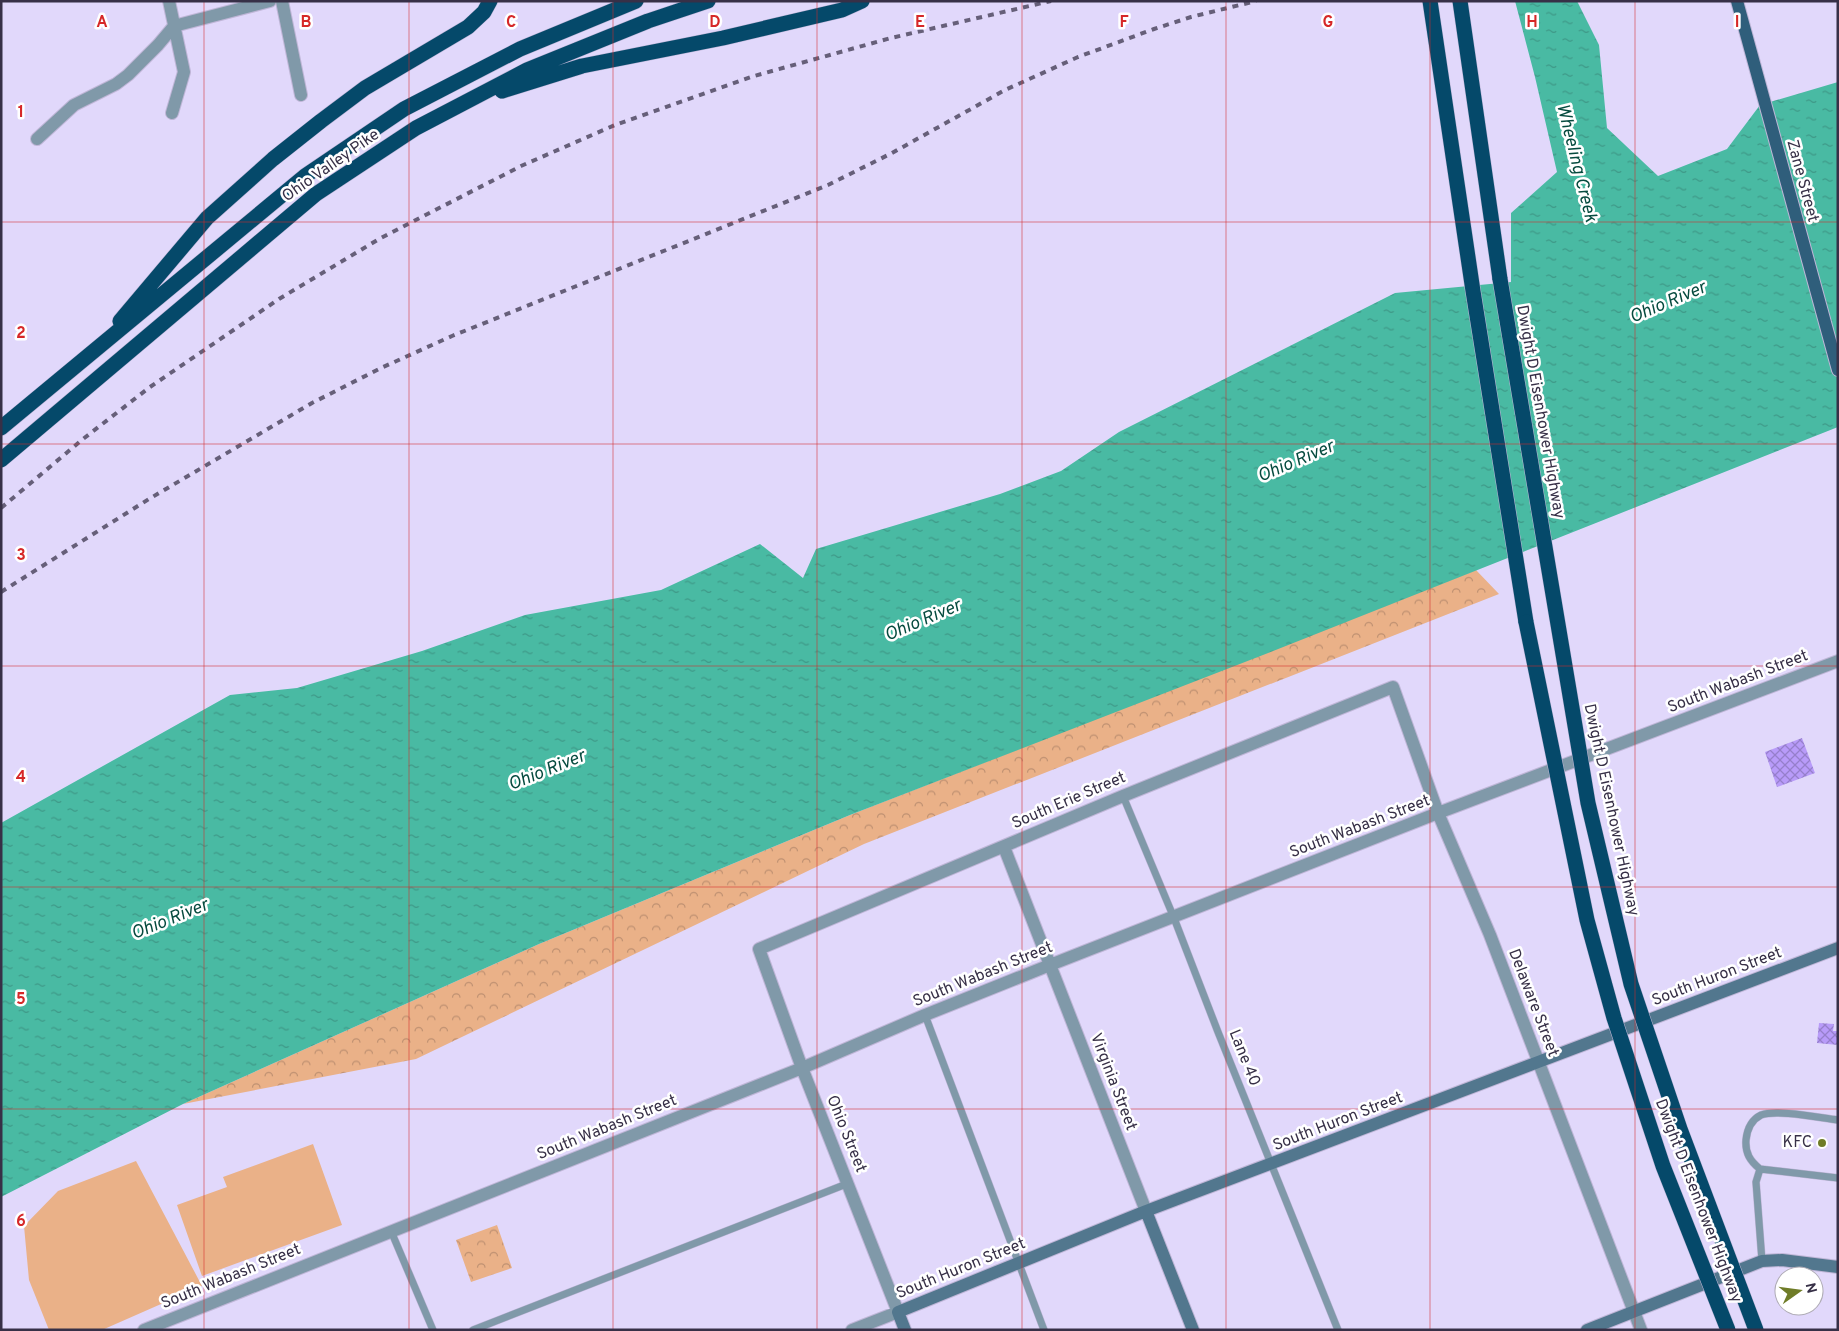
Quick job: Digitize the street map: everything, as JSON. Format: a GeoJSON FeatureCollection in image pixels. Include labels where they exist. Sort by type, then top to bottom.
{"type":"FeatureCollection","features":[{"type":"Feature","properties":{"kind":"highway"},"geometry":{"type":"LineString","coordinates":[[95,350],[207,218],[273,159],[365,88],[468,26],[484,12],[490,1]]}},
{"type":"Feature","properties":{"kind":"highway","name":"Ohio Valley Pike"},"geometry":{"type":"LineString","coordinates":[[1,428],[305,176],[404,109],[520,49],[636,1]]}},
{"type":"Feature","properties":{"kind":"highway","name":"Ohio Valley Pike"},"geometry":{"type":"LineString","coordinates":[[1,460],[316,194],[416,128],[528,70],[648,21],[708,1]]}},
{"type":"Feature","properties":{"kind":"highway"},"geometry":{"type":"LineString","coordinates":[[416,128],[508,89],[582,66],[732,36],[842,10],[862,1]]}},
{"type":"Feature","properties":{"kind":"highway","name":"Dwight D Eisenhower Highway"},"geometry":{"type":"LineString","coordinates":[[1430,1],[1473,291],[1526,622],[1586,920],[1614,1018],[1660,1158],[1728,1330]]}},
{"type":"Feature","properties":{"kind":"highway","name":"Dwight D Eisenhower Highway"},"geometry":{"type":"LineString","coordinates":[[1460,1],[1500,279],[1588,803],[1631,984],[1680,1128],[1756,1330]]}},
{"type":"Feature","properties":{"kind":"main road","name":"Zane Street"},"geometry":{"type":"LineString","coordinates":[[1737,1],[1838,370]]}},
{"type":"Feature","properties":{"kind":"street"},"geometry":{"type":"LineString","coordinates":[[169,1],[184,72],[172,114]]}},
{"type":"Feature","properties":{"kind":"street"},"geometry":{"type":"LineString","coordinates":[[37,139],[74,105],[116,84],[128,75],[174,26],[270,1]]}},
{"type":"Feature","properties":{"kind":"street"},"geometry":{"type":"LineString","coordinates":[[282,1],[301,95]]}},
{"type":"Feature","properties":{"kind":"street","name":"South Wabash Street"},"geometry":{"type":"LineString","coordinates":[[144,1330],[802,1068],[924,1015],[1050,965],[1838,661]]}},
{"type":"Feature","properties":{"kind":"street","name":"Delaware Street"},"geometry":{"type":"LineString","coordinates":[[1393,687],[1438,814],[1490,935],[1641,1330]]}},
{"type":"Feature","properties":{"kind":"street","name":"South Erie Street"},"geometry":{"type":"LineString","coordinates":[[759,949],[1123,796],[1393,687]]}},
{"type":"Feature","properties":{"kind":"street","name":"Virginia Street"},"geometry":{"type":"LineString","coordinates":[[1004,846],[1193,1330]]}},
{"type":"Feature","properties":{"kind":"street","name":"South Huron Street"},"geometry":{"type":"LineString","coordinates":[[852,1330],[1146,1211],[1838,948]]}},
{"type":"Feature","properties":{"kind":"street","name":"Ohio Street"},"geometry":{"type":"LineString","coordinates":[[759,949],[802,1068],[905,1330]]}},
{"type":"Feature","properties":{"kind":"street"},"geometry":{"type":"LineString","coordinates":[[1587,1330],[1762,1261],[1782,1260],[1838,1267]]}},
{"type":"Feature","properties":{"kind":"lane","name":"Lane 40"},"geometry":{"type":"LineString","coordinates":[[1123,796],[1174,918],[1338,1330]]}},
{"type":"Feature","properties":{"kind":"lane"},"geometry":{"type":"LineString","coordinates":[[924,1015],[1044,1330]]}},
{"type":"Feature","properties":{"kind":"lane"},"geometry":{"type":"LineString","coordinates":[[1838,1120],[1777,1113],[1761,1116],[1750,1125],[1746,1133],[1745,1145],[1748,1157],[1760,1169],[1838,1178]]}},
{"type":"Feature","properties":{"kind":"lane"},"geometry":{"type":"LineString","coordinates":[[1760,1169],[1756,1182],[1762,1261]]}},
{"type":"Feature","properties":{"kind":"lane"},"geometry":{"type":"LineString","coordinates":[[474,1330],[848,1183]]}},
{"type":"Feature","properties":{"kind":"lane"},"geometry":{"type":"LineString","coordinates":[[390,1231],[433,1330]]}},
{"type":"Feature","properties":{"kind":"green space"},"geometry":{"type":"Polygon","coordinates":[[[1476,570],[1499,594],[864,844],[416,1059],[183,1104],[539,944],[850,815],[1476,570]]]}},
{"type":"Feature","properties":{"kind":"green space"},"geometry":{"type":"Polygon","coordinates":[[[313,1144],[342,1225],[202,1276],[177,1205],[227,1187],[223,1177],[313,1144]]]}},
{"type":"Feature","properties":{"kind":"green space"},"geometry":{"type":"Polygon","coordinates":[[[136,1161],[202,1286],[102,1330],[49,1330],[29,1280],[24,1226],[58,1191],[136,1161]]]}},
{"type":"Feature","properties":{"kind":"green space"},"geometry":{"type":"Polygon","coordinates":[[[497,1225],[512,1268],[471,1282],[456,1240],[497,1225]]]}},
{"type":"Feature","properties":{"kind":"water"},"geometry":{"type":"Polygon","coordinates":[[[1515,1],[1577,1],[1599,45],[1607,128],[1658,176],[1727,149],[1760,105],[1838,82],[1838,427],[1263,655],[850,815],[539,944],[183,1104],[1,1197],[1,823],[230,695],[297,688],[422,651],[525,615],[661,590],[760,544],[803,578],[816,549],[1000,494],[1061,471],[1119,432],[1395,293],[1511,282],[1511,213],[1557,172],[1515,1]]]}},
{"type":"Feature","properties":{"kind":"building"},"geometry":{"type":"Polygon","coordinates":[[[1802,738],[1815,773],[1777,787],[1765,752],[1802,738]]]}},
{"type":"Feature","properties":{"kind":"building"},"geometry":{"type":"Polygon","coordinates":[[[1819,1023],[1834,1024],[1833,1031],[1838,1031],[1838,1045],[1817,1043],[1819,1023]]]}},
{"type":"Feature","properties":{"kind":"railway"},"geometry":{"type":"LineString","coordinates":[[1,508],[83,439],[150,387],[279,299],[379,239],[521,166],[615,125],[754,76],[891,38],[1051,1]]}},
{"type":"Feature","properties":{"kind":"railway"},"geometry":{"type":"LineString","coordinates":[[1,592],[149,499],[232,450],[312,403],[381,368],[452,336],[828,185],[892,153],[1005,90],[1078,57],[1191,17],[1256,1]]}},
{"type":"Feature","properties":{"kind":"place","name":"KFC"},"geometry":{"type":"Point","coordinates":[1822,1143]}},
{"type":"Feature","properties":{"kind":"water label","name":"Wheeling Creek"},"geometry":{"type":"Point","coordinates":[1576,163]}},
{"type":"Feature","properties":{"kind":"water label","name":"Ohio River"},"geometry":{"type":"Point","coordinates":[1668,303]}},
{"type":"Feature","properties":{"kind":"water label","name":"Ohio River"},"geometry":{"type":"Point","coordinates":[1296,462]}},
{"type":"Feature","properties":{"kind":"water label","name":"Ohio River"},"geometry":{"type":"Point","coordinates":[923,621]}},
{"type":"Feature","properties":{"kind":"water label","name":"Ohio River"},"geometry":{"type":"Point","coordinates":[547,771]}},
{"type":"Feature","properties":{"kind":"water label","name":"Ohio River"},"geometry":{"type":"Point","coordinates":[170,920]}}]}
